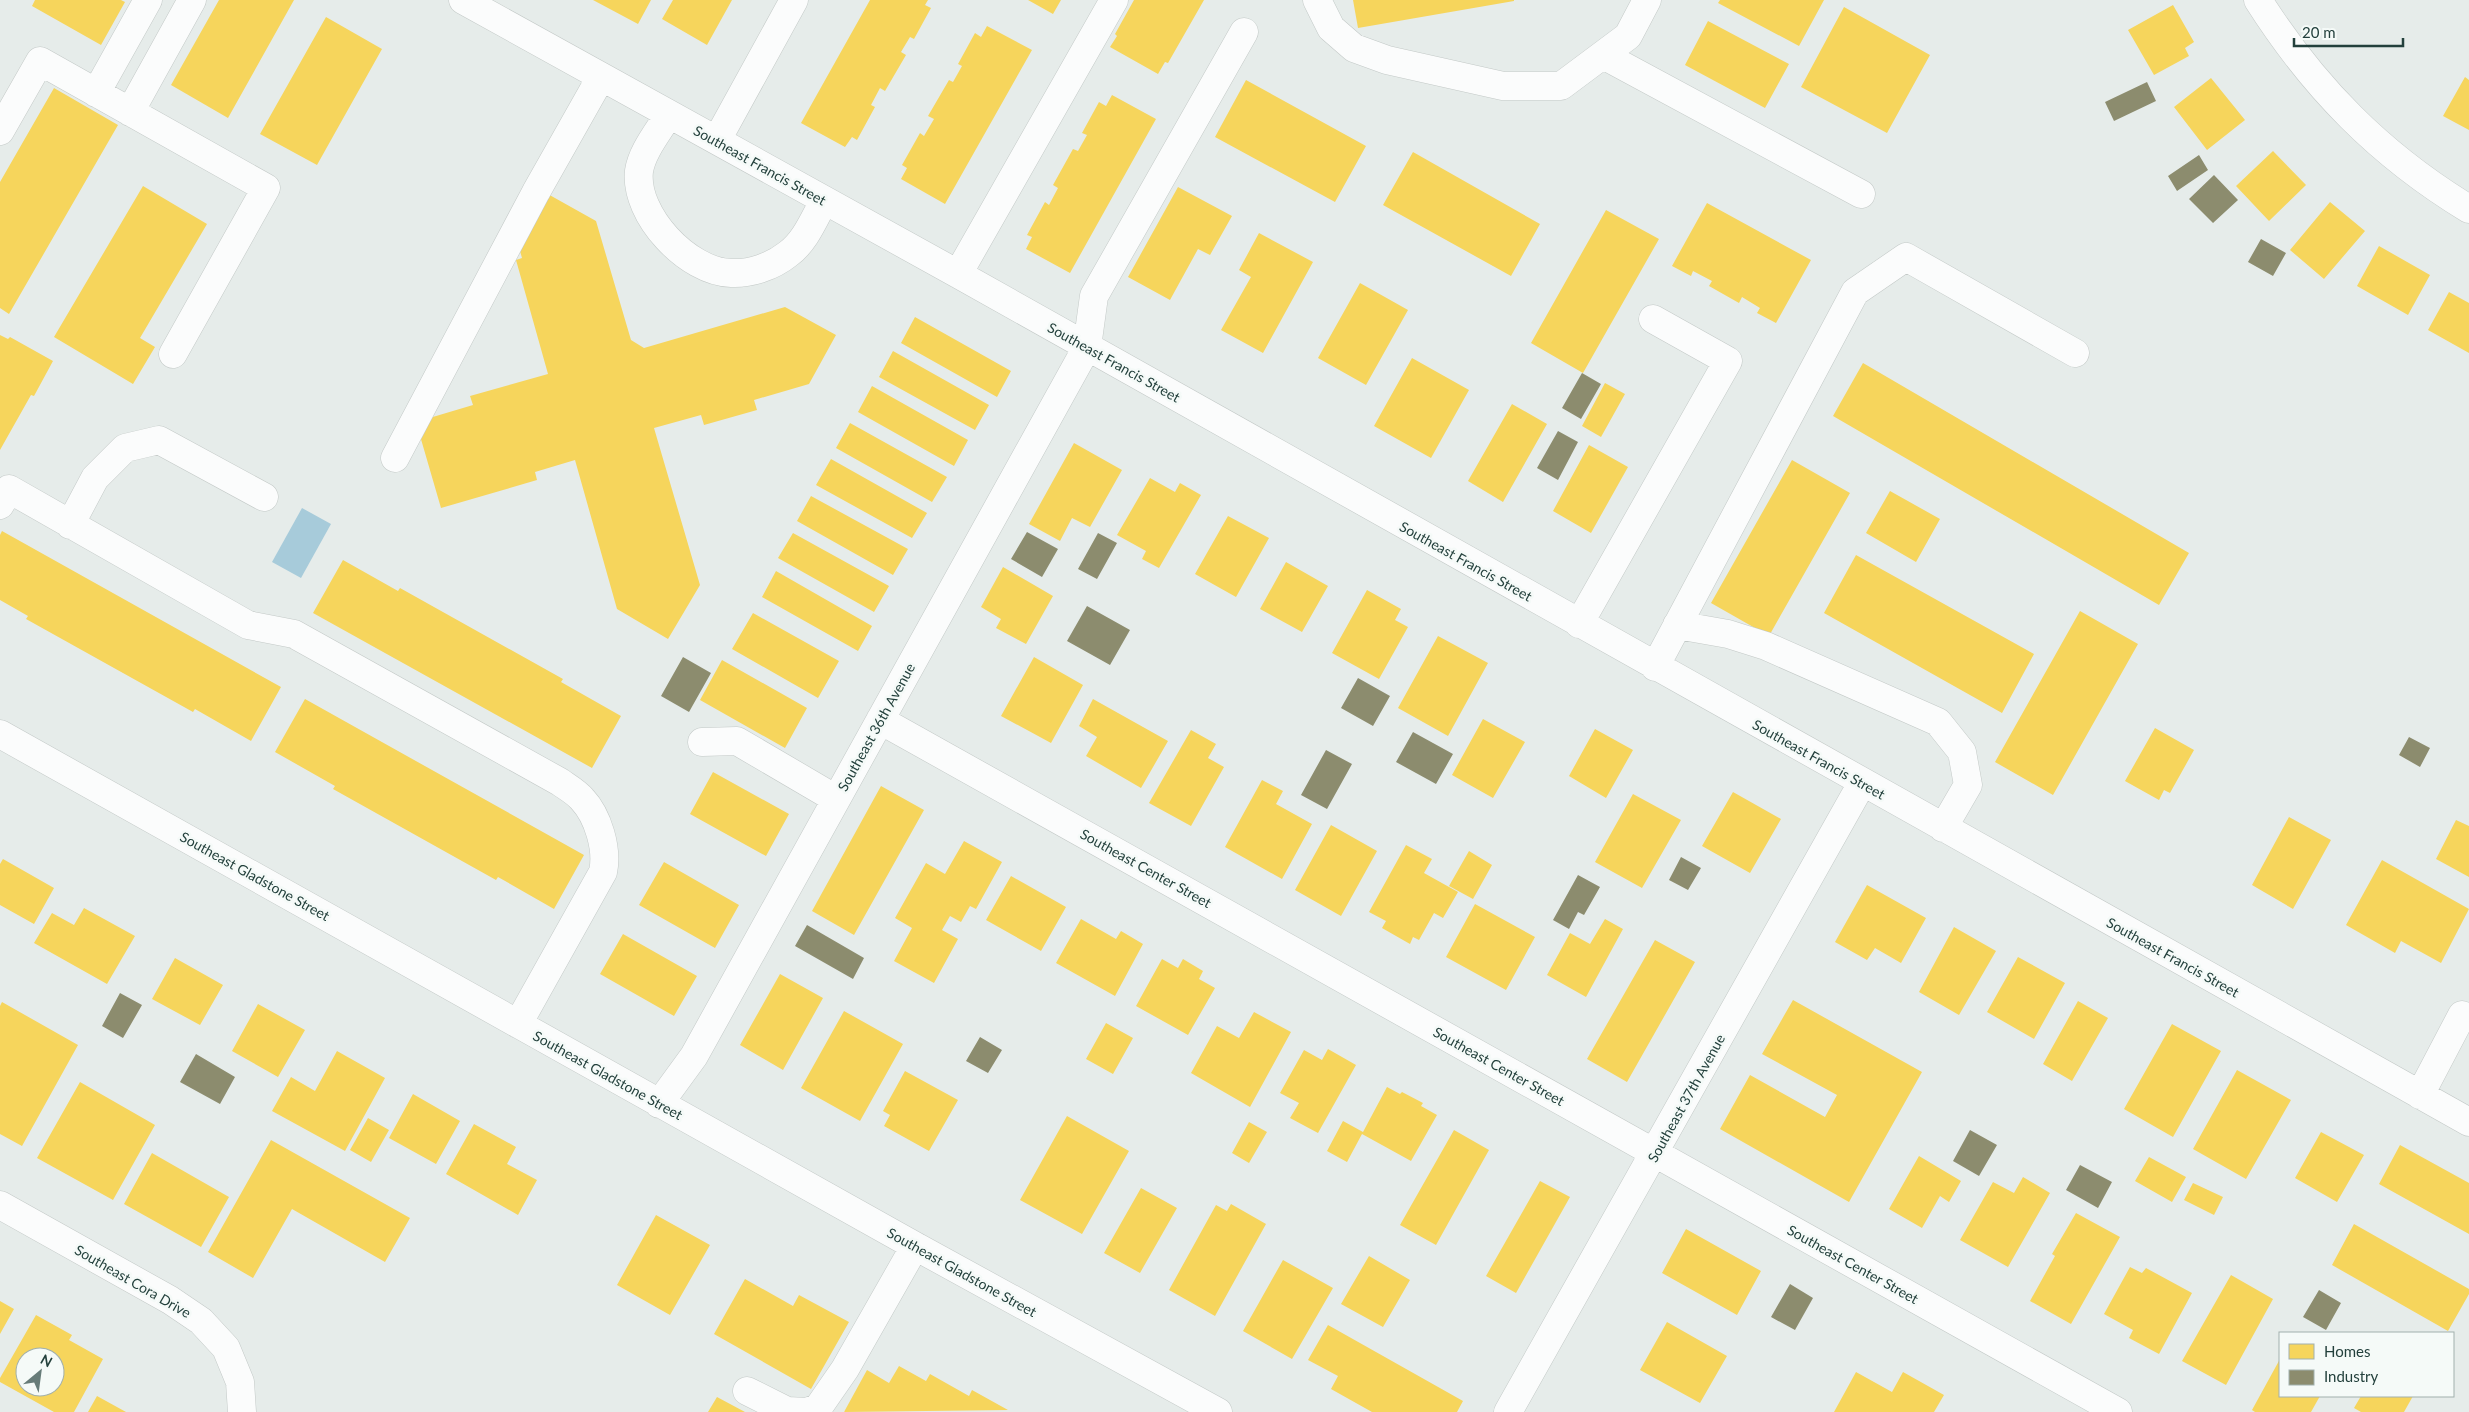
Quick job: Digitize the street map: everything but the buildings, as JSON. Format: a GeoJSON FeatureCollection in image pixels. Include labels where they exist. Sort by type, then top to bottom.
{"type":"FeatureCollection","features":[{"type":"Feature","properties":{"kind":"street"},"geometry":{"type":"LineString","coordinates":[[96,92],[148,0]]}},
{"type":"Feature","properties":{"kind":"street"},"geometry":{"type":"LineString","coordinates":[[130,112],[192,0]]}},
{"type":"Feature","properties":{"kind":"street","name":"Southeast Francis Street"},"geometry":{"type":"LineString","coordinates":[[463,0],[958,274],[1655,667],[2469,1122]]}},
{"type":"Feature","properties":{"kind":"street"},"geometry":{"type":"LineString","coordinates":[[717,140],[794,0]]}},
{"type":"Feature","properties":{"kind":"street"},"geometry":{"type":"LineString","coordinates":[[958,274],[1114,0]]}},
{"type":"Feature","properties":{"kind":"street"},"geometry":{"type":"LineString","coordinates":[[1317,0],[1331,28],[1354,48],[1386,60],[1503,86],[1561,86],[1628,36],[1647,0]]}},
{"type":"Feature","properties":{"kind":"street"},"geometry":{"type":"LineString","coordinates":[[2258,0],[2275,26],[2325,92],[2351,119],[2388,152],[2438,190],[2469,209]]}},
{"type":"Feature","properties":{"kind":"street"},"geometry":{"type":"LineString","coordinates":[[1087,347],[1094,296],[1244,32]]}},
{"type":"Feature","properties":{"kind":"street"},"geometry":{"type":"LineString","coordinates":[[1603,55],[1861,194]]}},
{"type":"Feature","properties":{"kind":"street"},"geometry":{"type":"LineString","coordinates":[[0,131],[40,61],[266,188],[173,354]]}},
{"type":"Feature","properties":{"kind":"street"},"geometry":{"type":"LineString","coordinates":[[395,458],[536,192],[602,77]]}},
{"type":"Feature","properties":{"kind":"street"},"geometry":{"type":"LineString","coordinates":[[669,114],[644,156],[639,171],[640,190],[646,207],[664,236],[685,254],[713,270],[730,274],[750,271],[768,266],[788,254],[800,244],[824,201]]}},
{"type":"Feature","properties":{"kind":"street"},"geometry":{"type":"LineString","coordinates":[[1655,667],[1855,292],[1906,257],[2075,353]]}},
{"type":"Feature","properties":{"kind":"street"},"geometry":{"type":"LineString","coordinates":[[1579,624],[1728,361],[1653,319]]}},
{"type":"Feature","properties":{"kind":"street","name":"Southeast 36th Avenue"},"geometry":{"type":"LineString","coordinates":[[659,1104],[694,1056],[1087,347]]}},
{"type":"Feature","properties":{"kind":"street"},"geometry":{"type":"LineString","coordinates":[[70,525],[95,478],[125,448],[159,440],[264,497]]}},
{"type":"Feature","properties":{"kind":"street"},"geometry":{"type":"LineString","coordinates":[[0,505],[9,490],[248,625],[294,634],[560,782],[581,798],[592,812],[597,825],[606,858],[603,872],[518,1024]]}},
{"type":"Feature","properties":{"kind":"street"},"geometry":{"type":"LineString","coordinates":[[1677,625],[1728,634],[1766,646],[1938,722],[1952,737],[1962,752],[1968,785],[1943,828]]}},
{"type":"Feature","properties":{"kind":"street","name":"Southeast Center Street"},"geometry":{"type":"LineString","coordinates":[[880,720],[2118,1412]]}},
{"type":"Feature","properties":{"kind":"street","name":"Southeast Gladstone Street"},"geometry":{"type":"LineString","coordinates":[[0,734],[915,1246],[1176,1402],[1218,1412]]}},
{"type":"Feature","properties":{"kind":"street"},"geometry":{"type":"LineString","coordinates":[[702,742],[737,741],[836,799]]}},
{"type":"Feature","properties":{"kind":"street","name":"Southeast 37th Avenue"},"geometry":{"type":"LineString","coordinates":[[1508,1412],[1862,783]]}},
{"type":"Feature","properties":{"kind":"street"},"geometry":{"type":"LineString","coordinates":[[2420,1095],[2462,1015]]}},
{"type":"Feature","properties":{"kind":"street","name":"Southeast Cora Drive"},"geometry":{"type":"LineString","coordinates":[[0,1205],[170,1300],[201,1321],[226,1348],[240,1382],[242,1412]]}},
{"type":"Feature","properties":{"kind":"street"},"geometry":{"type":"LineString","coordinates":[[747,1391],[787,1411],[807,1412],[818,1408],[845,1369],[915,1246]]}},
{"type":"Feature","properties":{"kind":"water"},"geometry":{"type":"Polygon","coordinates":[[[302,508],[331,524],[301,578],[272,562],[302,508]]]}}]}
